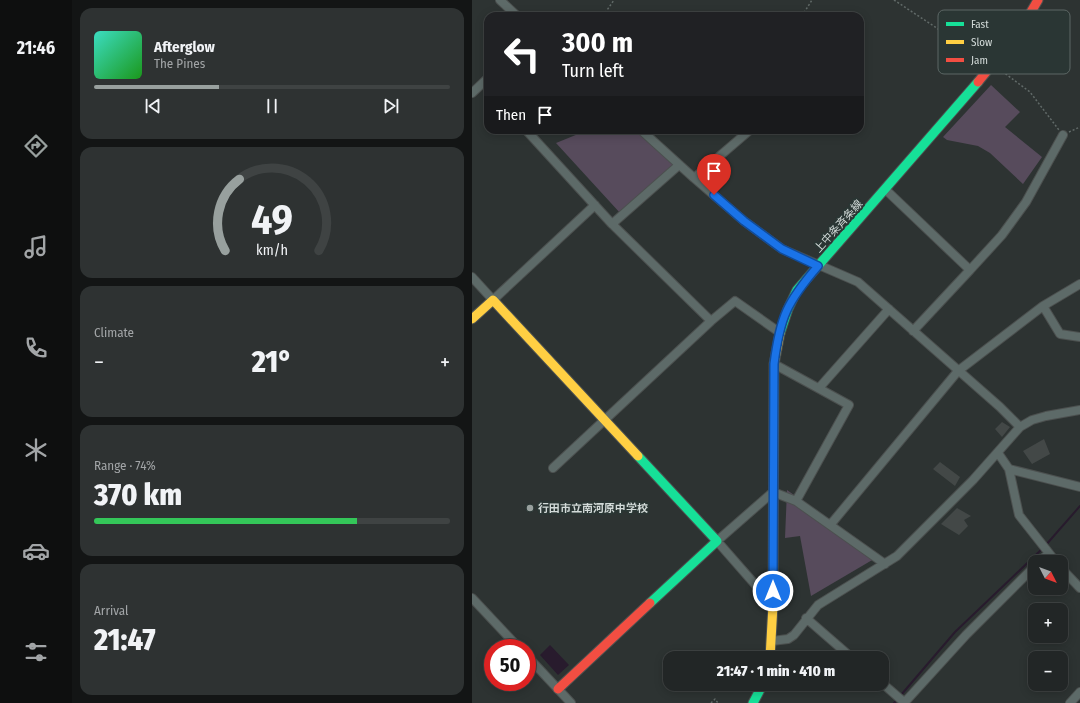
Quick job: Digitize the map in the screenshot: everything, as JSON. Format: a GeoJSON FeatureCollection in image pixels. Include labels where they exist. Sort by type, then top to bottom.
{"type":"FeatureCollection","features":[{"type":"Feature","properties":{"kind":"main road","name":"上中条斉条線"},"geometry":{"type":"LineString","coordinates":[[1032,10],[1038,0]]}},
{"type":"Feature","properties":{"kind":"main road","name":"上中条斉条線"},"geometry":{"type":"LineString","coordinates":[[771,651],[773,605],[774,364],[778,332],[786,312],[798,290],[886,190],[983,74]]}},
{"type":"Feature","properties":{"kind":"main road"},"geometry":{"type":"LineString","coordinates":[[472,319],[493,300],[717,541],[558,689]]}},
{"type":"Feature","properties":{"kind":"main road"},"geometry":{"type":"LineString","coordinates":[[753,703],[759,691]]}},
{"type":"Feature","properties":{"kind":"street"},"geometry":{"type":"LineString","coordinates":[[500,0],[513,12]]}},
{"type":"Feature","properties":{"kind":"street"},"geometry":{"type":"LineString","coordinates":[[472,93],[484,84]]}},
{"type":"Feature","properties":{"kind":"street"},"geometry":{"type":"LineString","coordinates":[[530,134],[612,224],[711,321]]}},
{"type":"Feature","properties":{"kind":"street"},"geometry":{"type":"LineString","coordinates":[[645,134],[744,221],[782,249],[818,266],[858,282],[958,372],[1000,407],[1020,427]]}},
{"type":"Feature","properties":{"kind":"street"},"geometry":{"type":"LineString","coordinates":[[694,178],[745,134]]}},
{"type":"Feature","properties":{"kind":"street"},"geometry":{"type":"LineString","coordinates":[[913,331],[1002,235],[1026,202],[1063,135]]}},
{"type":"Feature","properties":{"kind":"street"},"geometry":{"type":"LineString","coordinates":[[612,224],[679,165]]}},
{"type":"Feature","properties":{"kind":"street"},"geometry":{"type":"LineString","coordinates":[[886,190],[970,270]]}},
{"type":"Feature","properties":{"kind":"street"},"geometry":{"type":"LineString","coordinates":[[472,277],[493,300],[595,205]]}},
{"type":"Feature","properties":{"kind":"street"},"geometry":{"type":"LineString","coordinates":[[831,524],[958,372],[1043,306],[1080,284]]}},
{"type":"Feature","properties":{"kind":"street"},"geometry":{"type":"LineString","coordinates":[[553,468],[605,422],[711,321],[735,301],[778,332]]}},
{"type":"Feature","properties":{"kind":"street"},"geometry":{"type":"LineString","coordinates":[[1043,306],[1060,334],[1080,337]]}},
{"type":"Feature","properties":{"kind":"street"},"geometry":{"type":"LineString","coordinates":[[819,388],[889,309]]}},
{"type":"Feature","properties":{"kind":"street"},"geometry":{"type":"LineString","coordinates":[[774,364],[849,405],[796,501]]}},
{"type":"Feature","properties":{"kind":"street"},"geometry":{"type":"LineString","coordinates":[[772,641],[788,639],[794,635],[806,618],[818,605],[885,564],[918,536],[998,453],[1020,427],[1032,420],[1046,416],[1080,410]]}},
{"type":"Feature","properties":{"kind":"street"},"geometry":{"type":"LineString","coordinates":[[998,453],[1009,469],[1020,515],[1051,555]]}},
{"type":"Feature","properties":{"kind":"street"},"geometry":{"type":"LineString","coordinates":[[1009,469],[1080,486]]}},
{"type":"Feature","properties":{"kind":"street"},"geometry":{"type":"LineString","coordinates":[[773,605],[717,541],[773,492],[796,501],[831,524],[885,564]]}},
{"type":"Feature","properties":{"kind":"street"},"geometry":{"type":"LineString","coordinates":[[1046,555],[1049,552]]}},
{"type":"Feature","properties":{"kind":"street"},"geometry":{"type":"LineString","coordinates":[[889,689],[904,703],[966,635],[1028,573]]}},
{"type":"Feature","properties":{"kind":"street"},"geometry":{"type":"LineString","coordinates":[[1068,575],[1080,588]]}},
{"type":"Feature","properties":{"kind":"street"},"geometry":{"type":"LineString","coordinates":[[472,598],[511,639]]}},
{"type":"Feature","properties":{"kind":"street"},"geometry":{"type":"LineString","coordinates":[[806,618],[844,651]]}},
{"type":"Feature","properties":{"kind":"street"},"geometry":{"type":"LineString","coordinates":[[536,666],[571,703]]}},
{"type":"Feature","properties":{"kind":"street"},"geometry":{"type":"LineString","coordinates":[[1070,703],[1080,692]]}},
{"type":"Feature","properties":{"kind":"path"},"geometry":{"type":"LineString","coordinates":[[606,12],[614,0]]}},
{"type":"Feature","properties":{"kind":"path"},"geometry":{"type":"LineString","coordinates":[[804,12],[812,0]]}},
{"type":"Feature","properties":{"kind":"path"},"geometry":{"type":"LineString","coordinates":[[711,703],[715,699],[718,703]]}},
{"type":"Feature","properties":{"kind":"shaded area"},"geometry":{"type":"Polygon","coordinates":[[[991,85],[1020,112],[1005,127],[1042,157],[1023,184],[990,153],[978,146],[947,140],[943,137],[991,85]]]}},
{"type":"Feature","properties":{"kind":"shaded area"},"geometry":{"type":"Polygon","coordinates":[[[578,134],[650,134],[679,161],[621,214],[556,143],[578,134]]]}},
{"type":"Feature","properties":{"kind":"shaded area"},"geometry":{"type":"Polygon","coordinates":[[[787,490],[879,556],[811,596],[800,536],[785,538],[787,490]]]}},
{"type":"Feature","properties":{"kind":"shaded area"},"geometry":{"type":"Polygon","coordinates":[[[550,645],[569,665],[558,675],[540,655],[550,645]]]}},
{"type":"Feature","properties":{"kind":"building"},"geometry":{"type":"Polygon","coordinates":[[[1002,422],[1010,427],[1002,437],[995,429],[1002,422]]]}},
{"type":"Feature","properties":{"kind":"building"},"geometry":{"type":"Polygon","coordinates":[[[1044,439],[1050,454],[1032,464],[1023,451],[1044,439]]]}},
{"type":"Feature","properties":{"kind":"building"},"geometry":{"type":"Polygon","coordinates":[[[940,462],[960,477],[955,486],[933,469],[940,462]]]}},
{"type":"Feature","properties":{"kind":"building"},"geometry":{"type":"Polygon","coordinates":[[[957,508],[971,516],[964,520],[968,526],[959,535],[941,524],[957,508]]]}},
{"type":"Feature","properties":{"kind":"waterway"},"geometry":{"type":"LineString","coordinates":[[1045,546],[1080,506]]}},
{"type":"Feature","properties":{"kind":"waterway"},"geometry":{"type":"LineString","coordinates":[[901,695],[955,632],[1042,549]]}},
{"type":"Feature","properties":{"kind":"waterway"},"geometry":{"type":"LineString","coordinates":[[894,703],[898,699]]}},
{"type":"Feature","properties":{"kind":"traffic: fast"},"geometry":{"type":"LineString","coordinates":[[780,333],[788,309],[797,290],[978,82]]}},
{"type":"Feature","properties":{"kind":"traffic: fast"},"geometry":{"type":"LineString","coordinates":[[638,456],[717,541],[650,603]]}},
{"type":"Feature","properties":{"kind":"traffic: fast"},"geometry":{"type":"LineString","coordinates":[[753,703],[759,691]]}},
{"type":"Feature","properties":{"kind":"traffic: slow"},"geometry":{"type":"LineString","coordinates":[[472,319],[493,300],[638,456]]}},
{"type":"Feature","properties":{"kind":"traffic: slow"},"geometry":{"type":"LineString","coordinates":[[770,651],[773,605],[774,364],[780,333]]}},
{"type":"Feature","properties":{"kind":"traffic: jam"},"geometry":{"type":"LineString","coordinates":[[1032,10],[1038,0]]}},
{"type":"Feature","properties":{"kind":"traffic: jam"},"geometry":{"type":"LineString","coordinates":[[978,82],[984,74]]}},
{"type":"Feature","properties":{"kind":"traffic: jam"},"geometry":{"type":"LineString","coordinates":[[558,689],[650,603]]}},
{"type":"Feature","properties":{"kind":"place","name":"行田市立南河原中学校"},"geometry":{"type":"Point","coordinates":[530,508]}},
{"type":"Feature","properties":{"kind":"route"},"geometry":{"type":"LineString","coordinates":[[714,195],[744,221],[782,249],[818,266],[798,290],[786,312],[778,332],[774,364],[773,591]]}}]}
